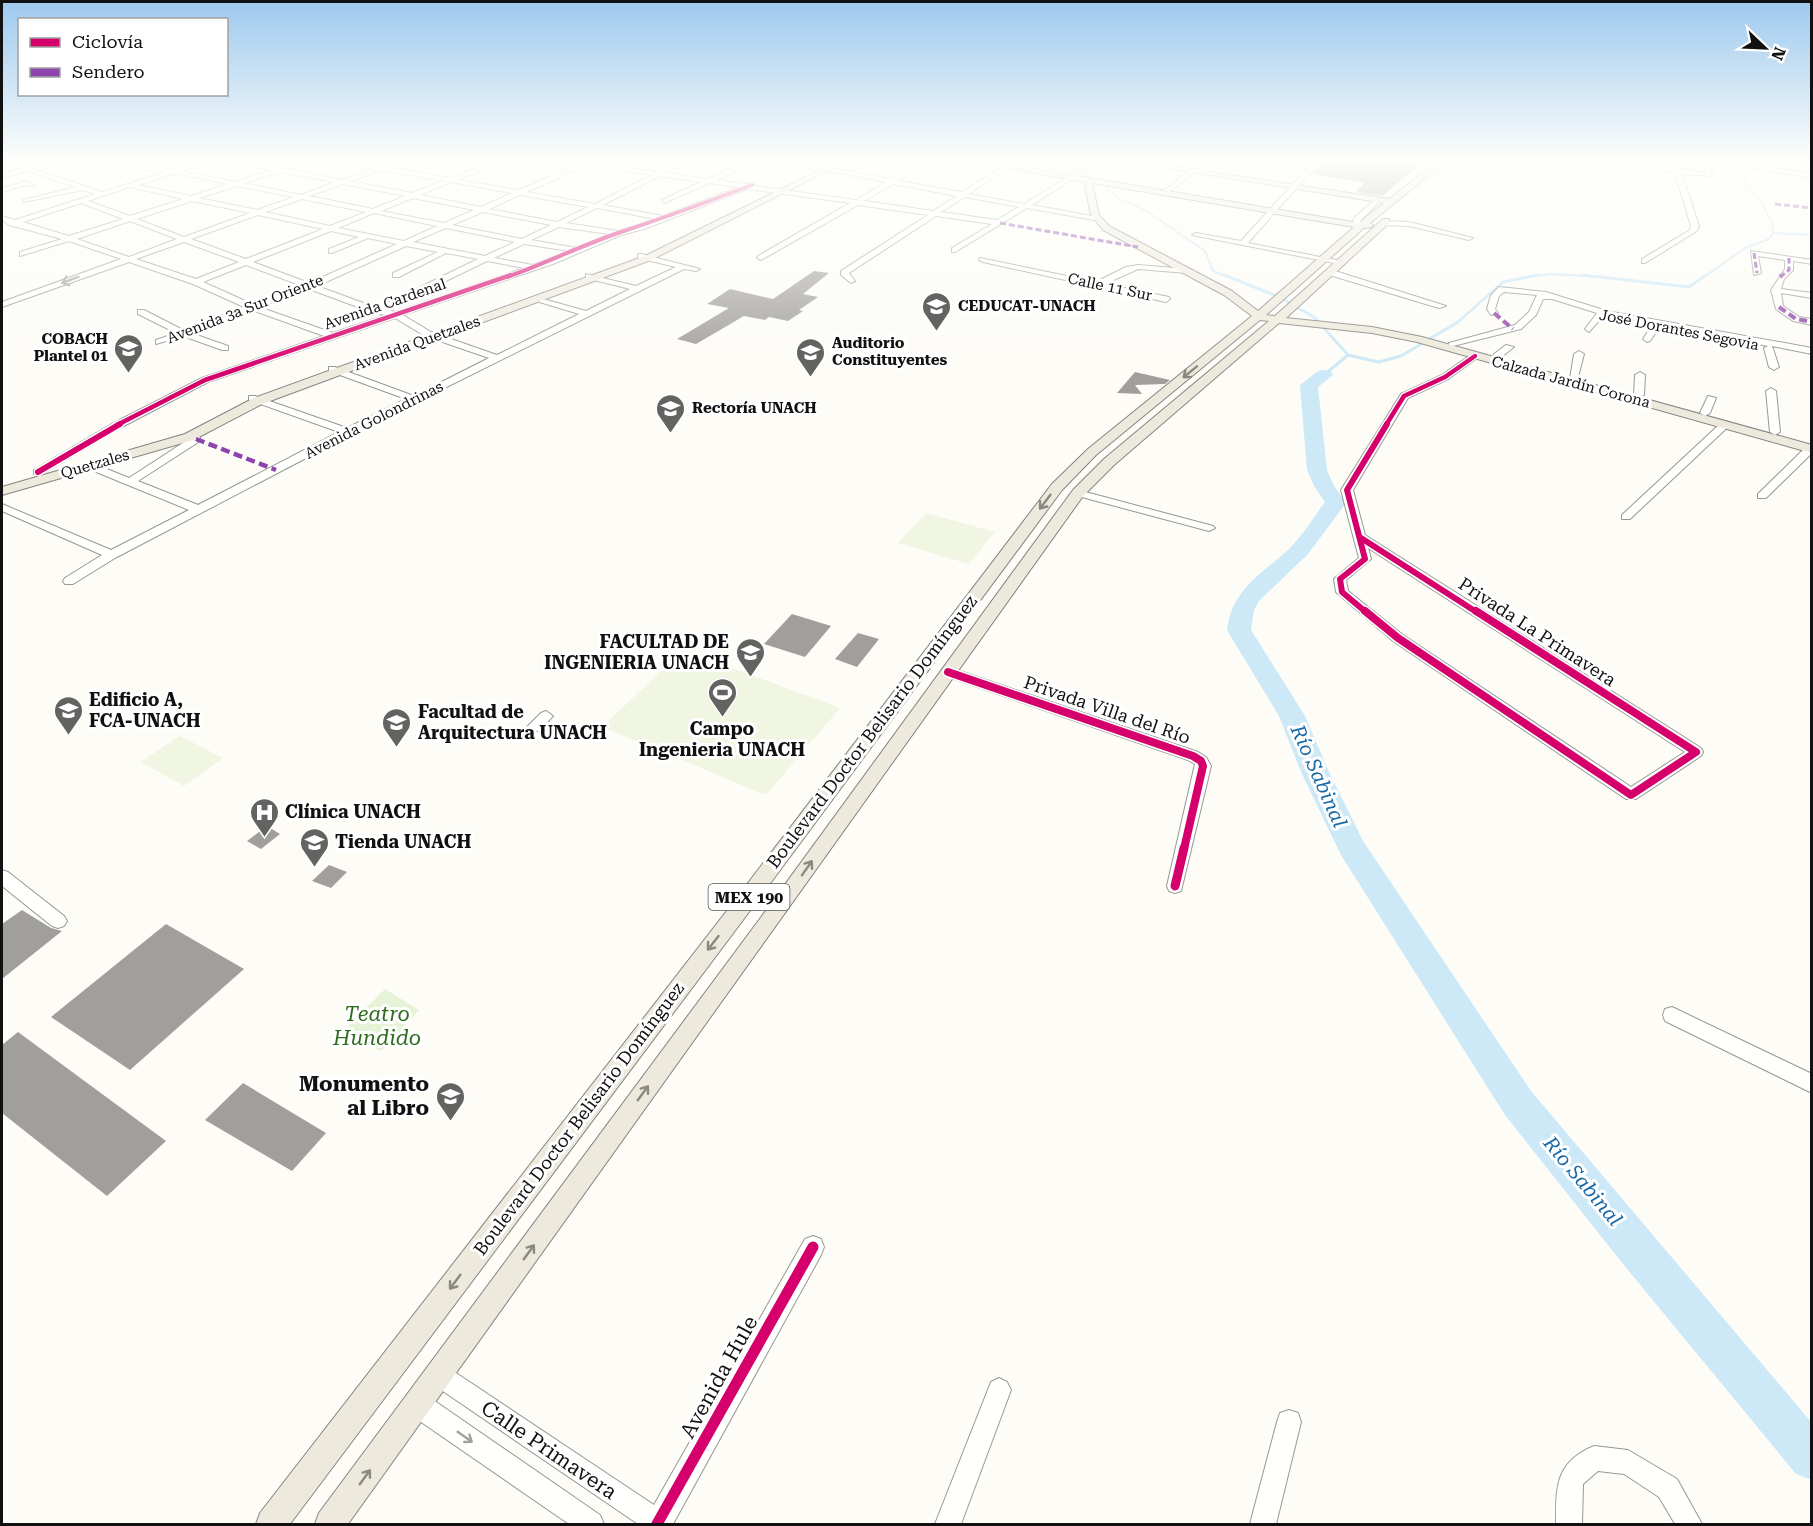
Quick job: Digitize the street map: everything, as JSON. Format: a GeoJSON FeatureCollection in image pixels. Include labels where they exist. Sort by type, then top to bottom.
{"type":"FeatureCollection","features":[{"type":"Feature","properties":{"kind":"main road"},"geometry":{"type":"LineString","coordinates":[[645,256],[707,230]]}},
{"type":"Feature","properties":{"kind":"main road"},"geometry":{"type":"LineString","coordinates":[[1111,230],[1119,237],[1187,271],[1280,314]]}},
{"type":"Feature","properties":{"kind":"main road","name":"Boulevard Doctor Belisario Domínguez"},"geometry":{"type":"LineString","coordinates":[[271,1524],[736,914],[1057,487],[1092,452],[1280,314],[1323,259],[1356,230]]}},
{"type":"Feature","properties":{"kind":"main road"},"geometry":{"type":"LineString","coordinates":[[1364,230],[1369,236]]}},
{"type":"Feature","properties":{"kind":"main road","name":"Boulevard Doctor Belisario Domínguez"},"geometry":{"type":"LineString","coordinates":[[330,1524],[1078,494],[1108,462],[1341,263],[1375,230]]}},
{"type":"Feature","properties":{"kind":"main road","name":"Avenida Quetzales"},"geometry":{"type":"LineString","coordinates":[[432,335],[539,299],[645,256]]}},
{"type":"Feature","properties":{"kind":"main road","name":"Avenida Quetzales"},"geometry":{"type":"LineString","coordinates":[[189,436],[255,400],[592,277]]}},
{"type":"Feature","properties":{"kind":"main road","name":"Calzada Jardín Corona"},"geometry":{"type":"LineString","coordinates":[[1280,314],[1419,338],[1475,356],[1811,448]]}},
{"type":"Feature","properties":{"kind":"main road","name":"Calzada Jardín Corona"},"geometry":{"type":"LineString","coordinates":[[1437,343],[1452,345],[1812,442]]}},
{"type":"Feature","properties":{"kind":"main road","name":"Quetzales"},"geometry":{"type":"LineString","coordinates":[[2,483],[38,472],[189,436]]}},
{"type":"Feature","properties":{"kind":"main road","name":"Quetzales"},"geometry":{"type":"LineString","coordinates":[[2,491],[189,436]]}},
{"type":"Feature","properties":{"kind":"main road"},"geometry":{"type":"LineString","coordinates":[[2,478],[38,472]]}},
{"type":"Feature","properties":{"kind":"main road"},"geometry":{"type":"LineString","coordinates":[[736,914],[766,926]]}},
{"type":"Feature","properties":{"kind":"street"},"geometry":{"type":"LineString","coordinates":[[41,230],[196,282],[254,308],[332,336]]}},
{"type":"Feature","properties":{"kind":"street"},"geometry":{"type":"LineString","coordinates":[[23,254],[97,230]]}},
{"type":"Feature","properties":{"kind":"street"},"geometry":{"type":"LineString","coordinates":[[161,230],[377,311],[395,314],[432,335],[497,358]]}},
{"type":"Feature","properties":{"kind":"street"},"geometry":{"type":"LineString","coordinates":[[2,305],[208,230]]}},
{"type":"Feature","properties":{"kind":"street"},"geometry":{"type":"LineString","coordinates":[[196,282],[327,230]]}},
{"type":"Feature","properties":{"kind":"street"},"geometry":{"type":"LineString","coordinates":[[342,230],[534,268]]}},
{"type":"Feature","properties":{"kind":"street","name":"Avenida 3a Sur Oriente"},"geometry":{"type":"LineString","coordinates":[[159,342],[309,286],[436,230]]}},
{"type":"Feature","properties":{"kind":"street"},"geometry":{"type":"LineString","coordinates":[[471,230],[577,250]]}},
{"type":"Feature","properties":{"kind":"street"},"geometry":{"type":"LineString","coordinates":[[377,311],[544,230]]}},
{"type":"Feature","properties":{"kind":"street"},"geometry":{"type":"LineString","coordinates":[[599,230],[618,233]]}},
{"type":"Feature","properties":{"kind":"street","name":"Avenida Cardenal"},"geometry":{"type":"LineString","coordinates":[[38,472],[114,428],[205,380],[534,268],[627,230]]}},
{"type":"Feature","properties":{"kind":"street"},"geometry":{"type":"LineString","coordinates":[[761,258],[810,230]]}},
{"type":"Feature","properties":{"kind":"street"},"geometry":{"type":"LineString","coordinates":[[851,281],[844,273],[908,230]]}},
{"type":"Feature","properties":{"kind":"street"},"geometry":{"type":"LineString","coordinates":[[955,250],[984,230]]}},
{"type":"Feature","properties":{"kind":"street"},"geometry":{"type":"LineString","coordinates":[[1243,244],[1254,230]]}},
{"type":"Feature","properties":{"kind":"street"},"geometry":{"type":"LineString","coordinates":[[1436,230],[1469,238]]}},
{"type":"Feature","properties":{"kind":"street"},"geometry":{"type":"LineString","coordinates":[[1645,261],[1693,230]]}},
{"type":"Feature","properties":{"kind":"street"},"geometry":{"type":"LineString","coordinates":[[1196,235],[1341,263]]}},
{"type":"Feature","properties":{"kind":"street"},"geometry":{"type":"LineString","coordinates":[[332,251],[367,236]]}},
{"type":"Feature","properties":{"kind":"street"},"geometry":{"type":"LineString","coordinates":[[396,275],[445,251]]}},
{"type":"Feature","properties":{"kind":"street"},"geometry":{"type":"LineString","coordinates":[[1757,273],[1754,253],[1812,262]]}},
{"type":"Feature","properties":{"kind":"street"},"geometry":{"type":"LineString","coordinates":[[645,256],[696,269]]}},
{"type":"Feature","properties":{"kind":"street"},"geometry":{"type":"LineString","coordinates":[[1789,258],[1789,270],[1780,277],[1775,290],[1779,307],[1796,319],[1812,322]]}},
{"type":"Feature","properties":{"kind":"street","name":"Calle 11 Sur"},"geometry":{"type":"LineString","coordinates":[[982,260],[1166,299]]}},
{"type":"Feature","properties":{"kind":"street","name":"Avenida Golondrinas"},"geometry":{"type":"LineString","coordinates":[[69,581],[111,555],[348,432],[683,266]]}},
{"type":"Feature","properties":{"kind":"street"},"geometry":{"type":"LineString","coordinates":[[1096,285],[1138,267],[1187,271]]}},
{"type":"Feature","properties":{"kind":"street"},"geometry":{"type":"LineString","coordinates":[[1329,272],[1442,306]]}},
{"type":"Feature","properties":{"kind":"street"},"geometry":{"type":"LineString","coordinates":[[592,277],[638,289]]}},
{"type":"Feature","properties":{"kind":"street"},"geometry":{"type":"LineString","coordinates":[[1494,313],[1491,309],[1495,295],[1502,289],[1550,295]]}},
{"type":"Feature","properties":{"kind":"street"},"geometry":{"type":"LineString","coordinates":[[1775,290],[1812,296]]}},
{"type":"Feature","properties":{"kind":"street"},"geometry":{"type":"LineString","coordinates":[[1452,345],[1518,327],[1533,313],[1540,297],[1550,295]]}},
{"type":"Feature","properties":{"kind":"street","name":"José Dorantes Segovia"},"geometry":{"type":"LineString","coordinates":[[1550,295],[1600,315],[1812,353]]}},
{"type":"Feature","properties":{"kind":"street","name":"José Dorantes Segovia"},"geometry":{"type":"LineString","coordinates":[[1550,295],[1605,313],[1709,341],[1736,340],[1770,348],[1812,353]]}},
{"type":"Feature","properties":{"kind":"street"},"geometry":{"type":"LineString","coordinates":[[539,299],[587,314]]}},
{"type":"Feature","properties":{"kind":"street"},"geometry":{"type":"LineString","coordinates":[[141,312],[185,334],[225,348]]}},
{"type":"Feature","properties":{"kind":"street"},"geometry":{"type":"LineString","coordinates":[[1589,329],[1600,315]]}},
{"type":"Feature","properties":{"kind":"street"},"geometry":{"type":"LineString","coordinates":[[1647,339],[1656,326]]}},
{"type":"Feature","properties":{"kind":"street"},"geometry":{"type":"LineString","coordinates":[[1497,357],[1509,347]]}},
{"type":"Feature","properties":{"kind":"street"},"geometry":{"type":"LineString","coordinates":[[1770,348],[1774,367]]}},
{"type":"Feature","properties":{"kind":"street"},"geometry":{"type":"LineString","coordinates":[[1573,377],[1579,354]]}},
{"type":"Feature","properties":{"kind":"street"},"geometry":{"type":"LineString","coordinates":[[1361,537],[1347,490],[1404,396],[1445,377],[1475,356]]}},
{"type":"Feature","properties":{"kind":"street"},"geometry":{"type":"LineString","coordinates":[[335,370],[414,399]]}},
{"type":"Feature","properties":{"kind":"street"},"geometry":{"type":"LineString","coordinates":[[1639,395],[1640,375]]}},
{"type":"Feature","properties":{"kind":"street"},"geometry":{"type":"LineString","coordinates":[[1771,391],[1775,432]]}},
{"type":"Feature","properties":{"kind":"street"},"geometry":{"type":"LineString","coordinates":[[1705,413],[1711,398]]}},
{"type":"Feature","properties":{"kind":"street"},"geometry":{"type":"LineString","coordinates":[[255,400],[348,432]]}},
{"type":"Feature","properties":{"kind":"street"},"geometry":{"type":"LineString","coordinates":[[1626,517],[1726,424]]}},
{"type":"Feature","properties":{"kind":"street"},"geometry":{"type":"LineString","coordinates":[[130,482],[189,436]]}},
{"type":"Feature","properties":{"kind":"street"},"geometry":{"type":"LineString","coordinates":[[1762,496],[1811,448]]}},
{"type":"Feature","properties":{"kind":"street"},"geometry":{"type":"LineString","coordinates":[[88,465],[200,510]]}},
{"type":"Feature","properties":{"kind":"street"},"geometry":{"type":"LineString","coordinates":[[1078,494],[1209,528]]}},
{"type":"Feature","properties":{"kind":"street"},"geometry":{"type":"LineString","coordinates":[[2,507],[111,555]]}},
{"type":"Feature","properties":{"kind":"street","name":"Privada La Primavera"},"geometry":{"type":"LineString","coordinates":[[1361,537],[1696,752],[1631,795],[1447,673],[1398,638],[1342,592],[1340,579],[1365,559],[1361,537]]}},
{"type":"Feature","properties":{"kind":"street","name":"Privada Villa del Río"},"geometry":{"type":"LineString","coordinates":[[948,672],[1012,692],[1201,760],[1203,766],[1175,886]]}},
{"type":"Feature","properties":{"kind":"street"},"geometry":{"type":"LineString","coordinates":[[534,727],[546,716]]}},
{"type":"Feature","properties":{"kind":"street"},"geometry":{"type":"LineString","coordinates":[[2,877],[58,921]]}},
{"type":"Feature","properties":{"kind":"street"},"geometry":{"type":"LineString","coordinates":[[1672,1015],[1812,1084]]}},
{"type":"Feature","properties":{"kind":"street","name":"Avenida Hule"},"geometry":{"type":"LineString","coordinates":[[658,1524],[813,1247]]}},
{"type":"Feature","properties":{"kind":"street","name":"Calle Primavera"},"geometry":{"type":"LineString","coordinates":[[439,1376],[658,1524]]}},
{"type":"Feature","properties":{"kind":"street"},"geometry":{"type":"LineString","coordinates":[[948,1524],[999,1390]]}},
{"type":"Feature","properties":{"kind":"street","name":"Calle Primavera"},"geometry":{"type":"LineString","coordinates":[[417,1404],[591,1524]]}},
{"type":"Feature","properties":{"kind":"street"},"geometry":{"type":"LineString","coordinates":[[1263,1524],[1289,1422]]}},
{"type":"Feature","properties":{"kind":"street"},"geometry":{"type":"LineString","coordinates":[[1569,1524],[1571,1478],[1594,1458],[1628,1462],[1668,1488],[1689,1524]]}},
{"type":"Feature","properties":{"kind":"green space"},"geometry":{"type":"Polygon","coordinates":[[[926,513],[995,532],[969,564],[898,543],[926,513]]]}},
{"type":"Feature","properties":{"kind":"green space","name":"Campo Ingenieria UNACH"},"geometry":{"type":"Polygon","coordinates":[[[684,650],[840,708],[766,795],[602,727],[684,650]]]}},
{"type":"Feature","properties":{"kind":"green space"},"geometry":{"type":"Polygon","coordinates":[[[180,736],[223,758],[184,786],[141,762],[180,736]]]}},
{"type":"Feature","properties":{"kind":"green space","name":"Teatro Hundido"},"geometry":{"type":"Polygon","coordinates":[[[385,989],[419,1010],[381,1051],[343,1031],[385,989]]]}},
{"type":"Feature","properties":{"kind":"building"},"geometry":{"type":"Polygon","coordinates":[[[814,271],[829,273],[803,294],[818,297],[788,321],[769,317],[765,320],[744,316],[696,344],[677,339],[729,308],[707,304],[730,289],[773,299],[814,271]]]}},
{"type":"Feature","properties":{"kind":"building"},"geometry":{"type":"Polygon","coordinates":[[[1135,372],[1170,380],[1165,384],[1135,385],[1142,394],[1117,393],[1135,372]]]}},
{"type":"Feature","properties":{"kind":"building"},"geometry":{"type":"Polygon","coordinates":[[[792,614],[831,626],[805,657],[764,644],[792,614]]]}},
{"type":"Feature","properties":{"kind":"building"},"geometry":{"type":"Polygon","coordinates":[[[858,633],[879,639],[857,667],[835,659],[858,633]]]}},
{"type":"Feature","properties":{"kind":"building","name":"Clínica UNACH"},"geometry":{"type":"Polygon","coordinates":[[[267,826],[280,834],[261,849],[247,841],[267,826]]]}},
{"type":"Feature","properties":{"kind":"building"},"geometry":{"type":"Polygon","coordinates":[[[329,865],[347,872],[331,888],[312,881],[329,865]]]}},
{"type":"Feature","properties":{"kind":"building"},"geometry":{"type":"Polygon","coordinates":[[[22,910],[51,928],[62,931],[2,979],[2,924],[22,910]]]}},
{"type":"Feature","properties":{"kind":"building"},"geometry":{"type":"Polygon","coordinates":[[[166,924],[244,969],[130,1070],[51,1017],[166,924]]]}},
{"type":"Feature","properties":{"kind":"building"},"geometry":{"type":"Polygon","coordinates":[[[18,1032],[166,1141],[107,1196],[2,1113],[2,1045],[18,1032]]]}},
{"type":"Feature","properties":{"kind":"building"},"geometry":{"type":"Polygon","coordinates":[[[243,1083],[326,1133],[292,1171],[205,1120],[243,1083]]]}},
{"type":"Feature","properties":{"kind":"waterway","name":"Río Sabinal"},"geometry":{"type":"LineString","coordinates":[[1175,230],[1205,251],[1213,271],[1228,277]]}},
{"type":"Feature","properties":{"kind":"waterway"},"geometry":{"type":"LineString","coordinates":[[1704,277],[1745,248],[1769,239],[1773,233]]}},
{"type":"Feature","properties":{"kind":"waterway"},"geometry":{"type":"LineString","coordinates":[[1773,233],[1812,235]]}},
{"type":"Feature","properties":{"kind":"waterway"},"geometry":{"type":"LineString","coordinates":[[1531,276],[1553,274],[1599,277]]}},
{"type":"Feature","properties":{"kind":"waterway","name":"Río Sabinal"},"geometry":{"type":"LineString","coordinates":[[1224,275],[1279,297],[1314,317],[1348,355]]}},
{"type":"Feature","properties":{"kind":"waterway"},"geometry":{"type":"LineString","coordinates":[[1531,276],[1538,275]]}},
{"type":"Feature","properties":{"kind":"waterway"},"geometry":{"type":"LineString","coordinates":[[1582,275],[1689,287],[1706,275]]}},
{"type":"Feature","properties":{"kind":"waterway"},"geometry":{"type":"LineString","coordinates":[[1348,355],[1379,362],[1401,356],[1458,322],[1503,282],[1531,276]]}},
{"type":"Feature","properties":{"kind":"waterway"},"geometry":{"type":"LineString","coordinates":[[1525,277],[1531,276]]}},
{"type":"Feature","properties":{"kind":"waterway","name":"Río Sabinal"},"geometry":{"type":"LineString","coordinates":[[1324,375],[1348,355]]}},
{"type":"Feature","properties":{"kind":"waterway","name":"Río Sabinal"},"geometry":{"type":"LineString","coordinates":[[1324,375],[1309,385],[1317,470],[1324,486],[1336,503],[1300,549],[1250,597],[1243,607],[1239,630],[1292,716],[1315,772],[1351,847],[1518,1103],[1637,1250],[1812,1458]]}},
{"type":"Feature","properties":{"kind":"marked path"},"geometry":{"type":"LineString","coordinates":[[1041,230],[1138,247]]}},
{"type":"Feature","properties":{"kind":"marked path"},"geometry":{"type":"LineString","coordinates":[[1754,253],[1757,273]]}},
{"type":"Feature","properties":{"kind":"marked path"},"geometry":{"type":"LineString","coordinates":[[1780,277],[1789,270],[1789,258]]}},
{"type":"Feature","properties":{"kind":"marked path"},"geometry":{"type":"LineString","coordinates":[[1779,307],[1796,319],[1812,322]]}},
{"type":"Feature","properties":{"kind":"marked path"},"geometry":{"type":"LineString","coordinates":[[1494,313],[1513,329]]}},
{"type":"Feature","properties":{"kind":"marked path"},"geometry":{"type":"LineString","coordinates":[[196,439],[276,470]]}},
{"type":"Feature","properties":{"kind":"cycle path"},"geometry":{"type":"LineString","coordinates":[[38,472],[114,427],[205,380],[550,262],[629,230]]}},
{"type":"Feature","properties":{"kind":"cycle path"},"geometry":{"type":"LineString","coordinates":[[1361,538],[1696,752],[1631,795],[1398,638],[1342,592],[1340,579],[1365,559],[1347,490],[1404,396],[1445,377],[1475,356]]}},
{"type":"Feature","properties":{"kind":"cycle path"},"geometry":{"type":"LineString","coordinates":[[948,672],[1193,756],[1201,761],[1203,766],[1175,886]]}},
{"type":"Feature","properties":{"kind":"cycle path"},"geometry":{"type":"LineString","coordinates":[[657,1524],[813,1247]]}},
{"type":"Feature","properties":{"kind":"place","name":"CEDUCAT-UNACH"},"geometry":{"type":"Point","coordinates":[937,332]}},
{"type":"Feature","properties":{"kind":"place","name":"COBACH Plantel 01"},"geometry":{"type":"Point","coordinates":[129,374]}},
{"type":"Feature","properties":{"kind":"place","name":"Auditorio Constituyentes"},"geometry":{"type":"Point","coordinates":[811,378]}},
{"type":"Feature","properties":{"kind":"place","name":"Rectoría UNACH"},"geometry":{"type":"Point","coordinates":[671,434]}},
{"type":"Feature","properties":{"kind":"place","name":"FACULTAD DE INGENIERIA UNACH"},"geometry":{"type":"Point","coordinates":[750,678]}},
{"type":"Feature","properties":{"kind":"place","name":"Campo Ingenieria UNACH"},"geometry":{"type":"Point","coordinates":[722,718]}},
{"type":"Feature","properties":{"kind":"place","name":"Edificio A, FCA-UNACH"},"geometry":{"type":"Point","coordinates":[68,736]}},
{"type":"Feature","properties":{"kind":"place","name":"Facultad de Arquitectura UNACH"},"geometry":{"type":"Point","coordinates":[397,748]}},
{"type":"Feature","properties":{"kind":"place","name":"Clínica UNACH"},"geometry":{"type":"Point","coordinates":[264,838]}},
{"type":"Feature","properties":{"kind":"place","name":"Tienda UNACH"},"geometry":{"type":"Point","coordinates":[314,868]}},
{"type":"Feature","properties":{"kind":"place","name":"Monumento al Libro"},"geometry":{"type":"Point","coordinates":[450,1122]}}]}
